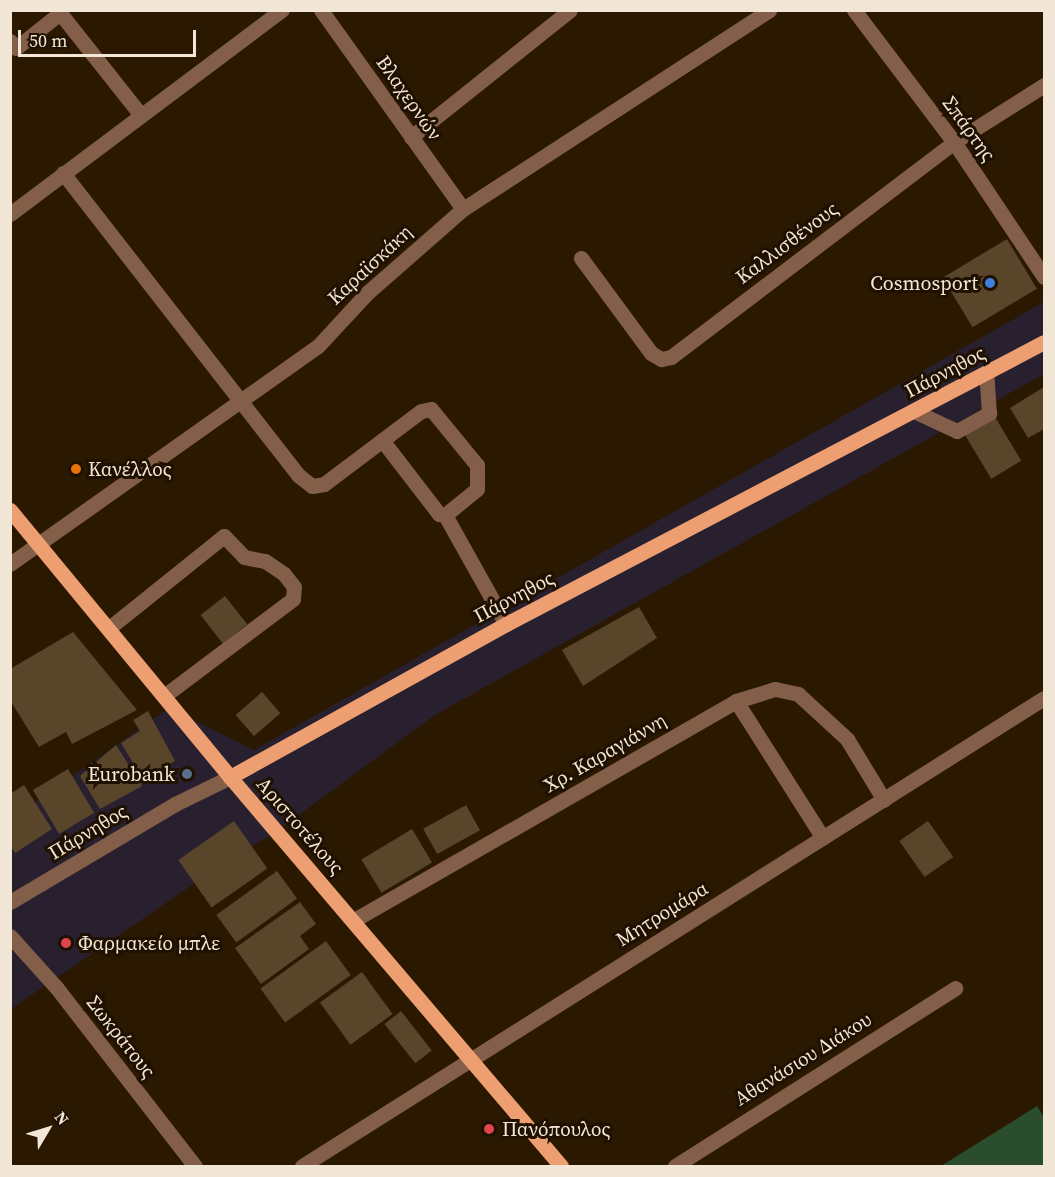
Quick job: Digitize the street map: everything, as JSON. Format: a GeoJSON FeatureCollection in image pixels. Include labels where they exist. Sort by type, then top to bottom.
{"type":"FeatureCollection","features":[{"type":"Feature","properties":{"kind":"main road","name":"Πάρνηθος"},"geometry":{"type":"LineString","coordinates":[[230,777],[506,624],[916,412],[1044,342]]}},
{"type":"Feature","properties":{"kind":"main road","name":"Αριστοτέλους"},"geometry":{"type":"LineString","coordinates":[[10,510],[230,777],[354,920],[561,1167]]}},
{"type":"Feature","properties":{"kind":"street"},"geometry":{"type":"LineString","coordinates":[[10,214],[140,114],[282,10]]}},
{"type":"Feature","properties":{"kind":"street","name":"Βλαχερνών"},"geometry":{"type":"LineString","coordinates":[[321,10],[463,209]]}},
{"type":"Feature","properties":{"kind":"street"},"geometry":{"type":"LineString","coordinates":[[411,137],[570,10]]}},
{"type":"Feature","properties":{"kind":"street","name":"Καραϊσκάκη"},"geometry":{"type":"LineString","coordinates":[[10,564],[242,403],[318,346],[367,292],[463,209],[769,10]]}},
{"type":"Feature","properties":{"kind":"street","name":"Σπάρτης"},"geometry":{"type":"LineString","coordinates":[[854,10],[954,142],[1044,277]]}},
{"type":"Feature","properties":{"kind":"street"},"geometry":{"type":"LineString","coordinates":[[10,41],[16,48],[60,13],[140,114]]}},
{"type":"Feature","properties":{"kind":"street","name":"Καλλισθένους"},"geometry":{"type":"LineString","coordinates":[[581,258],[651,353],[661,359],[672,357],[954,142],[1044,86]]}},
{"type":"Feature","properties":{"kind":"street"},"geometry":{"type":"LineString","coordinates":[[63,173],[298,475],[312,486],[324,484],[421,411],[431,409],[439,415],[477,465],[480,477],[477,489],[445,515],[439,514],[382,441]]}},
{"type":"Feature","properties":{"kind":"street"},"geometry":{"type":"LineString","coordinates":[[916,412],[957,431],[989,412],[986,374]]}},
{"type":"Feature","properties":{"kind":"street"},"geometry":{"type":"LineString","coordinates":[[445,515],[506,624]]}},
{"type":"Feature","properties":{"kind":"street"},"geometry":{"type":"LineString","coordinates":[[109,628],[224,536],[244,557],[265,561],[284,574],[294,587],[293,599],[164,696]]}},
{"type":"Feature","properties":{"kind":"street","name":"Χρ. Καραγιάννη"},"geometry":{"type":"LineString","coordinates":[[354,920],[736,702],[776,689],[798,694],[847,739],[884,800]]}},
{"type":"Feature","properties":{"kind":"street","name":"Μητρομάρα"},"geometry":{"type":"LineString","coordinates":[[302,1167],[1044,698]]}},
{"type":"Feature","properties":{"kind":"street"},"geometry":{"type":"LineString","coordinates":[[736,702],[823,838]]}},
{"type":"Feature","properties":{"kind":"street","name":"Πάρνηθος"},"geometry":{"type":"LineString","coordinates":[[10,902],[175,804],[230,777]]}},
{"type":"Feature","properties":{"kind":"street","name":"Σωκράτους"},"geometry":{"type":"LineString","coordinates":[[10,936],[56,987],[195,1167]]}},
{"type":"Feature","properties":{"kind":"street","name":"Αθανάσιου Διάκου"},"geometry":{"type":"LineString","coordinates":[[675,1167],[955,988]]}},
{"type":"Feature","properties":{"kind":"shaded area"},"geometry":{"type":"Polygon","coordinates":[[[1044,302],[1044,374],[435,715],[270,836],[233,857],[11,1009],[10,820],[169,708],[254,750],[1044,302]]]}},
{"type":"Feature","properties":{"kind":"green space"},"geometry":{"type":"Polygon","coordinates":[[[1037,1106],[1044,1117],[1044,1166],[941,1166],[1037,1106]]]}},
{"type":"Feature","properties":{"kind":"building","name":"Cosmosport"},"geometry":{"type":"Polygon","coordinates":[[[1007,239],[1037,289],[973,327],[943,278],[1007,239]]]}},
{"type":"Feature","properties":{"kind":"building"},"geometry":{"type":"Polygon","coordinates":[[[1044,387],[1044,429],[1028,438],[1010,408],[1044,387]]]}},
{"type":"Feature","properties":{"kind":"building"},"geometry":{"type":"Polygon","coordinates":[[[995,417],[1021,461],[991,479],[965,435],[995,417]]]}},
{"type":"Feature","properties":{"kind":"building"},"geometry":{"type":"Polygon","coordinates":[[[225,596],[247,624],[223,643],[201,615],[225,596]]]}},
{"type":"Feature","properties":{"kind":"building"},"geometry":{"type":"Polygon","coordinates":[[[639,607],[657,638],[583,686],[562,650],[639,607]]]}},
{"type":"Feature","properties":{"kind":"building"},"geometry":{"type":"Polygon","coordinates":[[[73,632],[137,710],[72,744],[66,732],[39,747],[10,700],[10,669],[73,632]]]}},
{"type":"Feature","properties":{"kind":"building"},"geometry":{"type":"Polygon","coordinates":[[[262,692],[280,713],[254,736],[236,715],[262,692]]]}},
{"type":"Feature","properties":{"kind":"building"},"geometry":{"type":"Polygon","coordinates":[[[148,711],[175,761],[144,781],[121,743],[140,731],[133,720],[148,711]]]}},
{"type":"Feature","properties":{"kind":"building"},"geometry":{"type":"Polygon","coordinates":[[[116,745],[142,786],[100,809],[80,776],[116,745]]]}},
{"type":"Feature","properties":{"kind":"building"},"geometry":{"type":"Polygon","coordinates":[[[68,769],[94,813],[59,834],[33,790],[68,769]]]}},
{"type":"Feature","properties":{"kind":"building"},"geometry":{"type":"Polygon","coordinates":[[[24,785],[52,829],[15,853],[10,845],[10,794],[24,785]]]}},
{"type":"Feature","properties":{"kind":"building"},"geometry":{"type":"Polygon","coordinates":[[[466,805],[480,830],[437,854],[423,829],[466,805]]]}},
{"type":"Feature","properties":{"kind":"building"},"geometry":{"type":"Polygon","coordinates":[[[234,821],[267,869],[212,908],[178,860],[234,821]]]}},
{"type":"Feature","properties":{"kind":"building"},"geometry":{"type":"Polygon","coordinates":[[[928,821],[953,857],[925,877],[899,841],[928,821]]]}},
{"type":"Feature","properties":{"kind":"building"},"geometry":{"type":"Polygon","coordinates":[[[412,829],[432,862],[382,893],[361,859],[412,829]]]}},
{"type":"Feature","properties":{"kind":"building"},"geometry":{"type":"Polygon","coordinates":[[[277,871],[297,899],[236,943],[216,915],[277,871]]]}},
{"type":"Feature","properties":{"kind":"building"},"geometry":{"type":"Polygon","coordinates":[[[300,902],[316,924],[300,936],[309,949],[261,984],[235,948],[300,902]]]}},
{"type":"Feature","properties":{"kind":"building"},"geometry":{"type":"Polygon","coordinates":[[[326,941],[351,975],[285,1023],[260,989],[326,941]]]}},
{"type":"Feature","properties":{"kind":"building"},"geometry":{"type":"Polygon","coordinates":[[[362,972],[393,1014],[350,1045],[320,1003],[362,972]]]}},
{"type":"Feature","properties":{"kind":"building"},"geometry":{"type":"Polygon","coordinates":[[[401,1011],[432,1050],[415,1063],[384,1024],[401,1011]]]}},
{"type":"Feature","properties":{"kind":"place","name":"Cosmosport"},"geometry":{"type":"Point","coordinates":[990,283]}},
{"type":"Feature","properties":{"kind":"place","name":"Κανέλλος"},"geometry":{"type":"Point","coordinates":[76,469]}},
{"type":"Feature","properties":{"kind":"place","name":"Eurobank"},"geometry":{"type":"Point","coordinates":[187,774]}},
{"type":"Feature","properties":{"kind":"place","name":"Φαρμακείο μπλε"},"geometry":{"type":"Point","coordinates":[66,943]}},
{"type":"Feature","properties":{"kind":"place","name":"Πανόπουλος"},"geometry":{"type":"Point","coordinates":[489,1129]}}]}
